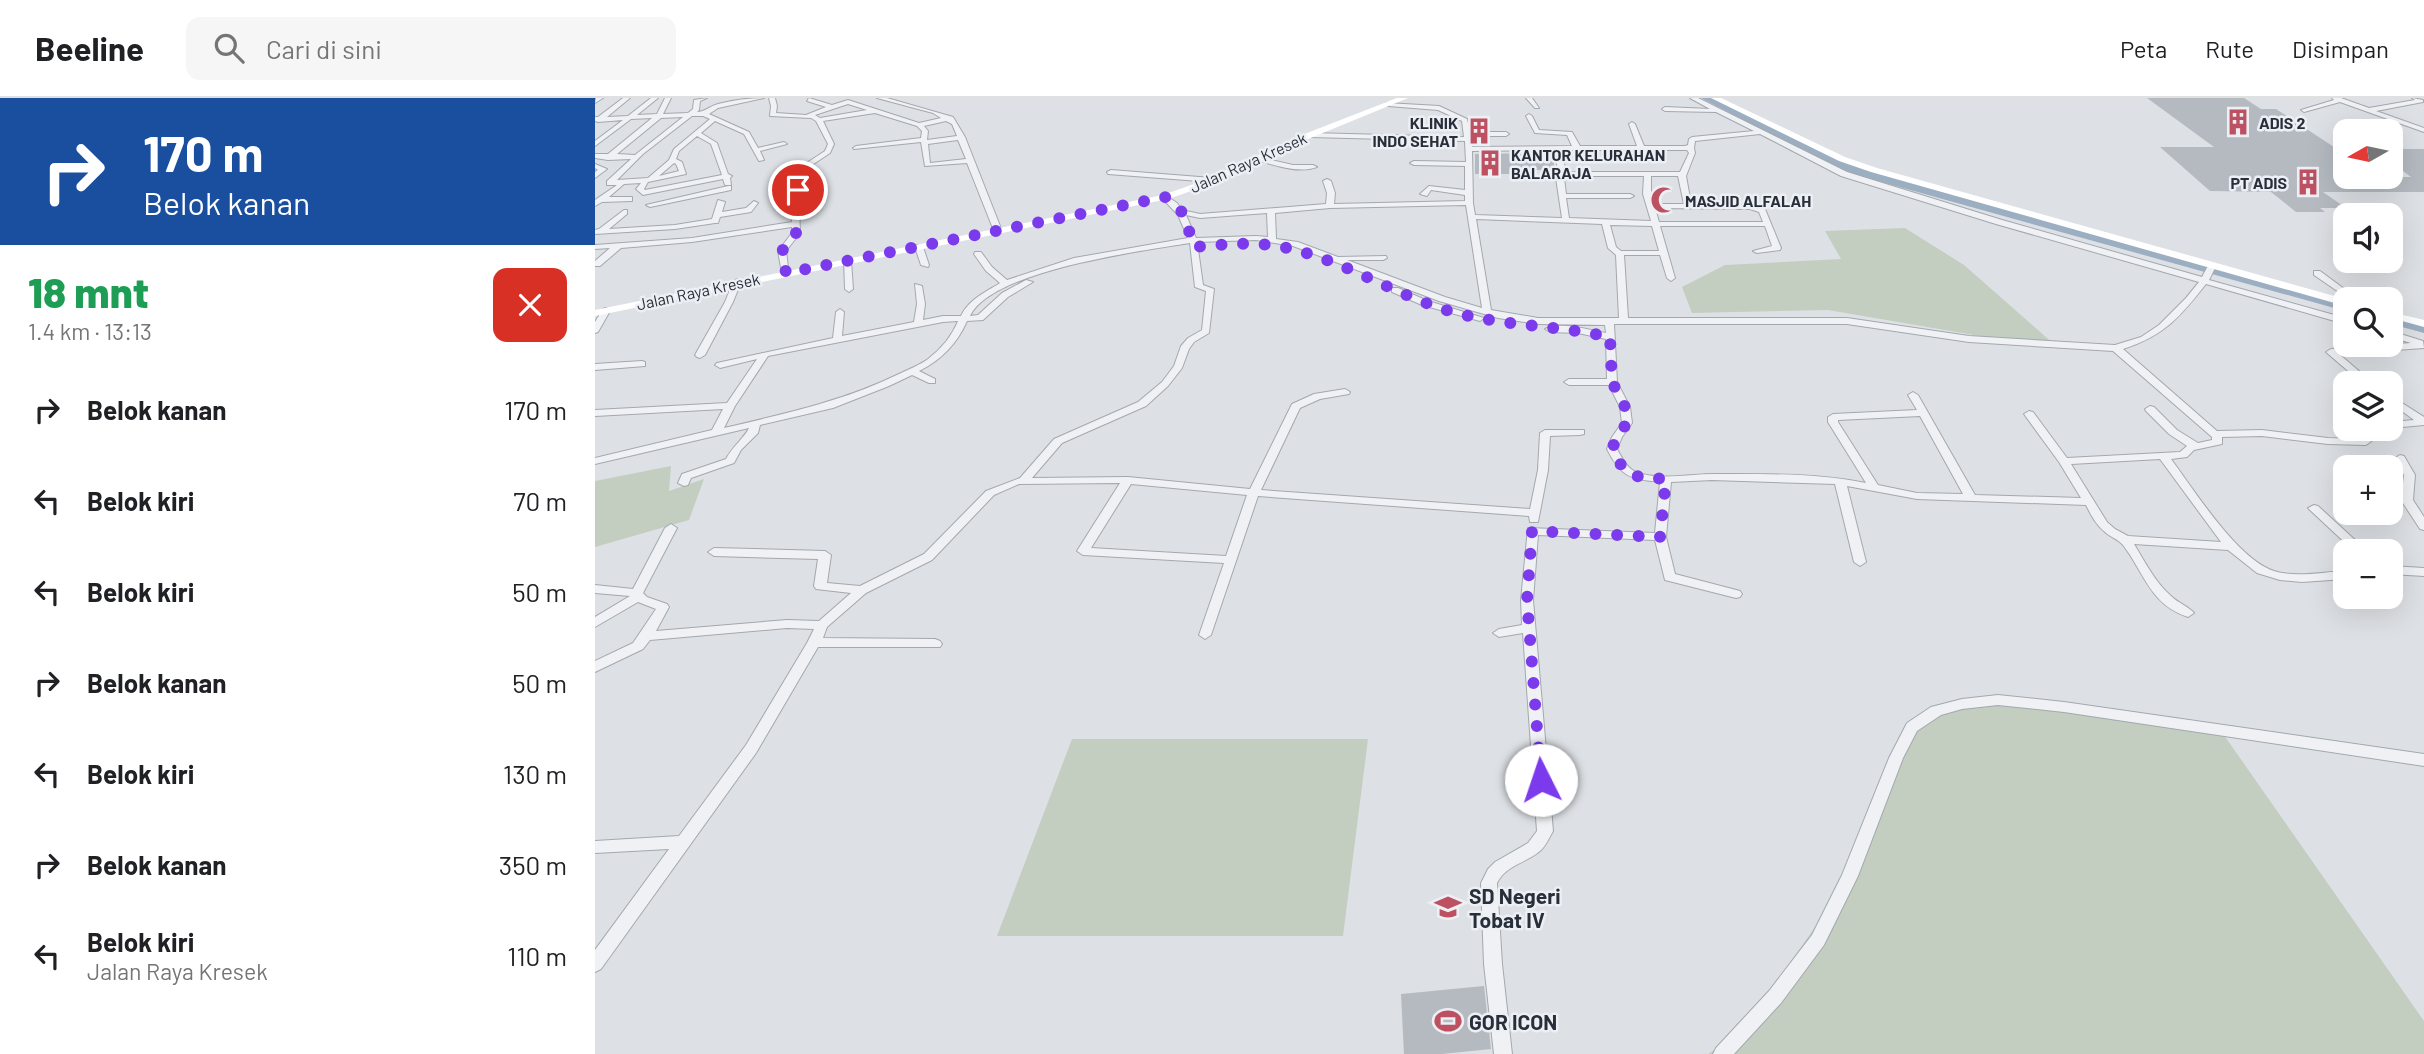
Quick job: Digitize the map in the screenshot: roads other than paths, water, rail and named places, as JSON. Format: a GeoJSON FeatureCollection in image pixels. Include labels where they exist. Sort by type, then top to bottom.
{"type":"FeatureCollection","features":[{"type":"Feature","properties":{"kind":"main road","name":"Jalan Raya Kresek"},"geometry":{"type":"LineString","coordinates":[[600,312],[1165,197],[1212,180],[1310,135],[1403,98]]}},
{"type":"Feature","properties":{"kind":"main road"},"geometry":{"type":"LineString","coordinates":[[1715,98],[1842,159],[2333,300]]}},
{"type":"Feature","properties":{"kind":"main road"},"geometry":{"type":"LineString","coordinates":[[2403,318],[2424,324]]}},
{"type":"Feature","properties":{"kind":"street"},"geometry":{"type":"LineString","coordinates":[[595,101],[600,98]]}},
{"type":"Feature","properties":{"kind":"street"},"geometry":{"type":"LineString","coordinates":[[596,120],[627,98]]}},
{"type":"Feature","properties":{"kind":"street"},"geometry":{"type":"LineString","coordinates":[[595,144],[655,98]]}},
{"type":"Feature","properties":{"kind":"street"},"geometry":{"type":"LineString","coordinates":[[608,158],[659,116],[668,98]]}},
{"type":"Feature","properties":{"kind":"street"},"geometry":{"type":"LineString","coordinates":[[673,161],[679,162],[683,172],[647,181],[610,183],[697,108],[697,100],[704,98]]}},
{"type":"Feature","properties":{"kind":"street"},"geometry":{"type":"LineString","coordinates":[[704,114],[716,106],[761,98]]}},
{"type":"Feature","properties":{"kind":"street"},"geometry":{"type":"LineString","coordinates":[[772,98],[772,115],[819,120],[871,109],[892,99]]}},
{"type":"Feature","properties":{"kind":"street"},"geometry":{"type":"LineString","coordinates":[[880,98],[892,99],[951,118],[962,137],[998,231]]}},
{"type":"Feature","properties":{"kind":"street"},"geometry":{"type":"LineString","coordinates":[[1529,98],[1537,107]]}},
{"type":"Feature","properties":{"kind":"street"},"geometry":{"type":"LineString","coordinates":[[1693,98],[1844,174],[2333,317]]}},
{"type":"Feature","properties":{"kind":"street"},"geometry":{"type":"LineString","coordinates":[[2292,106],[2318,98]]}},
{"type":"Feature","properties":{"kind":"street"},"geometry":{"type":"LineString","coordinates":[[2370,110],[2421,101],[2415,98]]}},
{"type":"Feature","properties":{"kind":"street"},"geometry":{"type":"LineString","coordinates":[[2304,110],[2338,99],[2424,133]]}},
{"type":"Feature","properties":{"kind":"street"},"geometry":{"type":"LineString","coordinates":[[809,100],[830,106]]}},
{"type":"Feature","properties":{"kind":"street"},"geometry":{"type":"LineString","coordinates":[[809,117],[830,106],[849,102],[919,125],[925,131],[927,165],[971,160]]}},
{"type":"Feature","properties":{"kind":"street"},"geometry":{"type":"LineString","coordinates":[[1388,104],[1448,111],[1465,120],[1469,149],[1471,218],[1487,312]]}},
{"type":"Feature","properties":{"kind":"street"},"geometry":{"type":"LineString","coordinates":[[1665,109],[1717,111]]}},
{"type":"Feature","properties":{"kind":"street"},"geometry":{"type":"LineString","coordinates":[[596,120],[704,114],[747,133],[761,160]]}},
{"type":"Feature","properties":{"kind":"street"},"geometry":{"type":"LineString","coordinates":[[1529,116],[1537,132],[1570,133],[1575,146],[1579,148]]}},
{"type":"Feature","properties":{"kind":"street"},"geometry":{"type":"LineString","coordinates":[[919,125],[951,118]]}},
{"type":"Feature","properties":{"kind":"street"},"geometry":{"type":"LineString","coordinates":[[714,119],[675,151],[673,161],[640,189],[643,193],[728,176]]}},
{"type":"Feature","properties":{"kind":"street"},"geometry":{"type":"LineString","coordinates":[[1711,119],[1733,120]]}},
{"type":"Feature","properties":{"kind":"street"},"geometry":{"type":"LineString","coordinates":[[786,273],[782,251],[795,236],[795,206],[803,168],[828,152],[831,144],[819,120]]}},
{"type":"Feature","properties":{"kind":"street"},"geometry":{"type":"LineString","coordinates":[[1632,124],[1641,148]]}},
{"type":"Feature","properties":{"kind":"street"},"geometry":{"type":"LineString","coordinates":[[887,144],[890,131]]}},
{"type":"Feature","properties":{"kind":"street"},"geometry":{"type":"LineString","coordinates":[[2404,131],[2424,133]]}},
{"type":"Feature","properties":{"kind":"street"},"geometry":{"type":"LineString","coordinates":[[598,232],[675,228],[715,221],[728,188],[728,176],[714,143],[697,133]]}},
{"type":"Feature","properties":{"kind":"street"},"geometry":{"type":"LineString","coordinates":[[1688,206],[1684,174],[1692,153],[1689,148],[1692,139],[1758,133]]}},
{"type":"Feature","properties":{"kind":"street"},"geometry":{"type":"LineString","coordinates":[[1310,135],[1467,137],[1506,134]]}},
{"type":"Feature","properties":{"kind":"street"},"geometry":{"type":"LineString","coordinates":[[856,148],[962,137]]}},
{"type":"Feature","properties":{"kind":"street"},"geometry":{"type":"LineString","coordinates":[[757,150],[783,145]]}},
{"type":"Feature","properties":{"kind":"street"},"geometry":{"type":"LineString","coordinates":[[1469,149],[1689,148]]}},
{"type":"Feature","properties":{"kind":"street"},"geometry":{"type":"LineString","coordinates":[[1557,149],[1563,174],[1560,178],[1566,222]]}},
{"type":"Feature","properties":{"kind":"street"},"geometry":{"type":"LineString","coordinates":[[595,156],[638,157]]}},
{"type":"Feature","properties":{"kind":"street"},"geometry":{"type":"LineString","coordinates":[[1258,159],[1293,167],[1313,167]]}},
{"type":"Feature","properties":{"kind":"street"},"geometry":{"type":"LineString","coordinates":[[1414,163],[1469,164]]}},
{"type":"Feature","properties":{"kind":"street"},"geometry":{"type":"LineString","coordinates":[[595,166],[603,169],[595,176]]}},
{"type":"Feature","properties":{"kind":"street"},"geometry":{"type":"LineString","coordinates":[[1111,172],[1212,180]]}},
{"type":"Feature","properties":{"kind":"street"},"geometry":{"type":"LineString","coordinates":[[1563,174],[1684,174]]}},
{"type":"Feature","properties":{"kind":"street"},"geometry":{"type":"LineString","coordinates":[[1648,174],[1647,194],[1671,278]]}},
{"type":"Feature","properties":{"kind":"street"},"geometry":{"type":"LineString","coordinates":[[1327,181],[1330,206]]}},
{"type":"Feature","properties":{"kind":"street"},"geometry":{"type":"LineString","coordinates":[[598,202],[621,185]]}},
{"type":"Feature","properties":{"kind":"street"},"geometry":{"type":"LineString","coordinates":[[650,205],[728,188]]}},
{"type":"Feature","properties":{"kind":"street"},"geometry":{"type":"LineString","coordinates":[[1424,194],[1427,188],[1469,198]]}},
{"type":"Feature","properties":{"kind":"street"},"geometry":{"type":"LineString","coordinates":[[1564,196],[1630,196]]}},
{"type":"Feature","properties":{"kind":"street"},"geometry":{"type":"LineString","coordinates":[[1023,481],[1058,440],[1124,414],[1152,396],[1179,366],[1184,348],[1206,331],[1210,289],[1199,286],[1194,244],[1182,212],[1165,197]]}},
{"type":"Feature","properties":{"kind":"street"},"geometry":{"type":"LineString","coordinates":[[1182,212],[1200,216],[1469,198]]}},
{"type":"Feature","properties":{"kind":"street"},"geometry":{"type":"LineString","coordinates":[[598,202],[629,199]]}},
{"type":"Feature","properties":{"kind":"street"},"geometry":{"type":"LineString","coordinates":[[717,215],[748,210],[754,203]]}},
{"type":"Feature","properties":{"kind":"street"},"geometry":{"type":"LineString","coordinates":[[1651,206],[1755,208],[1762,211],[1777,248],[1757,251]]}},
{"type":"Feature","properties":{"kind":"street"},"geometry":{"type":"LineString","coordinates":[[748,210],[752,220]]}},
{"type":"Feature","properties":{"kind":"street"},"geometry":{"type":"LineString","coordinates":[[598,232],[624,212]]}},
{"type":"Feature","properties":{"kind":"street"},"geometry":{"type":"LineString","coordinates":[[1271,212],[1272,241]]}},
{"type":"Feature","properties":{"kind":"street"},"geometry":{"type":"LineString","coordinates":[[1471,218],[1656,224],[1768,224]]}},
{"type":"Feature","properties":{"kind":"street"},"geometry":{"type":"LineString","coordinates":[[1605,222],[1612,247],[1618,253],[1624,279],[1624,320]]}},
{"type":"Feature","properties":{"kind":"street"},"geometry":{"type":"LineString","coordinates":[[595,247],[692,240],[795,224]]}},
{"type":"Feature","properties":{"kind":"street"},"geometry":{"type":"LineString","coordinates":[[595,461],[828,406],[921,376],[971,318],[978,300],[1006,282],[1098,259],[1194,244],[1272,241],[1334,258],[1442,299],[1487,312],[1609,330]]}},
{"type":"Feature","properties":{"kind":"street"},"geometry":{"type":"LineString","coordinates":[[597,264],[619,246]]}},
{"type":"Feature","properties":{"kind":"street"},"geometry":{"type":"LineString","coordinates":[[919,247],[925,265]]}},
{"type":"Feature","properties":{"kind":"street"},"geometry":{"type":"LineString","coordinates":[[1311,252],[1425,303],[1514,324],[1609,330],[1624,320],[1847,321],[1969,339],[2119,351],[2162,327],[2189,300],[2211,266]]}},
{"type":"Feature","properties":{"kind":"street"},"geometry":{"type":"LineString","coordinates":[[1618,253],[1664,253]]}},
{"type":"Feature","properties":{"kind":"street"},"geometry":{"type":"LineString","coordinates":[[978,254],[989,269],[1006,282]]}},
{"type":"Feature","properties":{"kind":"street"},"geometry":{"type":"LineString","coordinates":[[1334,258],[1383,258]]}},
{"type":"Feature","properties":{"kind":"street"},"geometry":{"type":"LineString","coordinates":[[847,261],[849,289]]}},
{"type":"Feature","properties":{"kind":"street"},"geometry":{"type":"LineString","coordinates":[[720,365],[837,339],[985,315],[1015,288],[1055,268]]}},
{"type":"Feature","properties":{"kind":"street"},"geometry":{"type":"LineString","coordinates":[[2317,272],[2338,287]]}},
{"type":"Feature","properties":{"kind":"street"},"geometry":{"type":"LineString","coordinates":[[700,355],[737,282]]}},
{"type":"Feature","properties":{"kind":"street"},"geometry":{"type":"LineString","coordinates":[[918,286],[921,298],[918,324]]}},
{"type":"Feature","properties":{"kind":"street"},"geometry":{"type":"LineString","coordinates":[[595,330],[600,312]]}},
{"type":"Feature","properties":{"kind":"street"},"geometry":{"type":"LineString","coordinates":[[837,339],[840,312]]}},
{"type":"Feature","properties":{"kind":"street"},"geometry":{"type":"LineString","coordinates":[[1609,330],[1612,382],[1625,407],[1627,423],[1612,449],[1621,468],[1638,476],[1666,479],[1712,477],[1840,481],[1917,496],[2089,502]]}},
{"type":"Feature","properties":{"kind":"street"},"geometry":{"type":"LineString","coordinates":[[2403,338],[2424,345]]}},
{"type":"Feature","properties":{"kind":"street"},"geometry":{"type":"LineString","coordinates":[[2354,371],[2331,352],[2424,345]]}},
{"type":"Feature","properties":{"kind":"street"},"geometry":{"type":"LineString","coordinates":[[2064,461],[2183,455],[2195,446],[2218,443],[2216,434],[2119,351]]}},
{"type":"Feature","properties":{"kind":"street"},"geometry":{"type":"LineString","coordinates":[[717,431],[730,406],[765,354]]}},
{"type":"Feature","properties":{"kind":"street"},"geometry":{"type":"LineString","coordinates":[[595,367],[642,364]]}},
{"type":"Feature","properties":{"kind":"street"},"geometry":{"type":"LineString","coordinates":[[1569,382],[1612,382]]}},
{"type":"Feature","properties":{"kind":"street"},"geometry":{"type":"LineString","coordinates":[[1205,635],[1254,492],[1296,406],[1318,396],[1345,392]]}},
{"type":"Feature","properties":{"kind":"street"},"geometry":{"type":"LineString","coordinates":[[1913,395],[1971,498]]}},
{"type":"Feature","properties":{"kind":"street"},"geometry":{"type":"LineString","coordinates":[[595,414],[730,406]]}},
{"type":"Feature","properties":{"kind":"street"},"geometry":{"type":"LineString","coordinates":[[2403,407],[2424,422]]}},
{"type":"Feature","properties":{"kind":"street"},"geometry":{"type":"LineString","coordinates":[[2150,409],[2173,432],[2195,446]]}},
{"type":"Feature","properties":{"kind":"street"},"geometry":{"type":"LineString","coordinates":[[1874,487],[1833,417],[1923,413]]}},
{"type":"Feature","properties":{"kind":"street"},"geometry":{"type":"LineString","coordinates":[[2029,414],[2064,461],[2111,533],[2126,540],[2230,546],[2244,553],[2251,562],[2271,575],[2333,575]]}},
{"type":"Feature","properties":{"kind":"street"},"geometry":{"type":"LineString","coordinates":[[2403,424],[2424,422]]}},
{"type":"Feature","properties":{"kind":"street"},"geometry":{"type":"LineString","coordinates":[[684,483],[686,477],[692,473],[730,461],[737,448],[753,433],[755,423]]}},
{"type":"Feature","properties":{"kind":"street"},"geometry":{"type":"LineString","coordinates":[[1503,1054],[1493,964],[1489,883],[1493,871],[1505,861],[1536,848],[1545,831],[1527,600],[1532,531],[1543,470],[1545,433],[1580,432]]}},
{"type":"Feature","properties":{"kind":"street"},"geometry":{"type":"LineString","coordinates":[[2216,434],[2262,433],[2328,441],[2368,441]]}},
{"type":"Feature","properties":{"kind":"street"},"geometry":{"type":"LineString","coordinates":[[2166,455],[2164,457],[2230,546]]}},
{"type":"Feature","properties":{"kind":"street"},"geometry":{"type":"LineString","coordinates":[[2403,462],[2408,469],[2410,480],[2407,500],[2424,526]]}},
{"type":"Feature","properties":{"kind":"street"},"geometry":{"type":"LineString","coordinates":[[1666,479],[1660,537],[1669,576],[1736,594]]}},
{"type":"Feature","properties":{"kind":"street"},"geometry":{"type":"LineString","coordinates":[[595,964],[751,749],[822,625],[862,590],[928,556],[991,492],[1001,486],[1023,481],[1128,481],[1535,513]]}},
{"type":"Feature","properties":{"kind":"street"},"geometry":{"type":"LineString","coordinates":[[1128,481],[1090,536],[1083,551],[1231,560]]}},
{"type":"Feature","properties":{"kind":"street"},"geometry":{"type":"LineString","coordinates":[[1840,481],[1860,562]]}},
{"type":"Feature","properties":{"kind":"street"},"geometry":{"type":"LineString","coordinates":[[2314,508],[2348,539]]}},
{"type":"Feature","properties":{"kind":"street"},"geometry":{"type":"LineString","coordinates":[[595,623],[637,595],[671,528]]}},
{"type":"Feature","properties":{"kind":"street"},"geometry":{"type":"LineString","coordinates":[[1532,531],[1660,537]]}},
{"type":"Feature","properties":{"kind":"street"},"geometry":{"type":"LineString","coordinates":[[2126,540],[2164,598],[2174,607],[2188,613]]}},
{"type":"Feature","properties":{"kind":"street"},"geometry":{"type":"LineString","coordinates":[[714,552],[825,555],[820,586],[862,590]]}},
{"type":"Feature","properties":{"kind":"street"},"geometry":{"type":"LineString","coordinates":[[2403,571],[2424,572]]}},
{"type":"Feature","properties":{"kind":"street"},"geometry":{"type":"LineString","coordinates":[[595,589],[637,595],[663,607],[638,646],[595,667]]}},
{"type":"Feature","properties":{"kind":"street"},"geometry":{"type":"LineString","coordinates":[[646,636],[787,624],[822,625]]}},
{"type":"Feature","properties":{"kind":"street"},"geometry":{"type":"LineString","coordinates":[[1499,633],[1530,628]]}},
{"type":"Feature","properties":{"kind":"street"},"geometry":{"type":"LineString","coordinates":[[814,643],[935,644]]}},
{"type":"Feature","properties":{"kind":"street"},"geometry":{"type":"LineString","coordinates":[[1722,1054],[1775,997],[1818,940],[1850,876],[1896,758],[1912,727],[1936,711],[1962,704],[2011,702],[2424,760]]}},
{"type":"Feature","properties":{"kind":"street"},"geometry":{"type":"LineString","coordinates":[[595,847],[683,842]]}},
{"type":"Feature","properties":{"kind":"waterway"},"geometry":{"type":"LineString","coordinates":[[1707,98],[1833,161],[1865,173],[2333,303]]}},
{"type":"Feature","properties":{"kind":"waterway"},"geometry":{"type":"LineString","coordinates":[[2403,322],[2424,328]]}},
{"type":"Feature","properties":{"kind":"place","name":"ADIS 2"},"geometry":{"type":"Point","coordinates":[2238,122]}},
{"type":"Feature","properties":{"kind":"place","name":"KLINIK INDO SEHAT"},"geometry":{"type":"Point","coordinates":[1479,131]}},
{"type":"Feature","properties":{"kind":"place","name":"KANTOR KELURAHAN BALARAJA"},"geometry":{"type":"Point","coordinates":[1490,163]}},
{"type":"Feature","properties":{"kind":"place","name":"PT ADIS"},"geometry":{"type":"Point","coordinates":[2308,182]}},
{"type":"Feature","properties":{"kind":"place","name":"MASJID ALFALAH"},"geometry":{"type":"Point","coordinates":[1664,200]}},
{"type":"Feature","properties":{"kind":"place","name":"SD Negeri Tobat IV"},"geometry":{"type":"Point","coordinates":[1448,907]}},
{"type":"Feature","properties":{"kind":"place","name":"GOR ICON"},"geometry":{"type":"Point","coordinates":[1448,1021]}}]}
